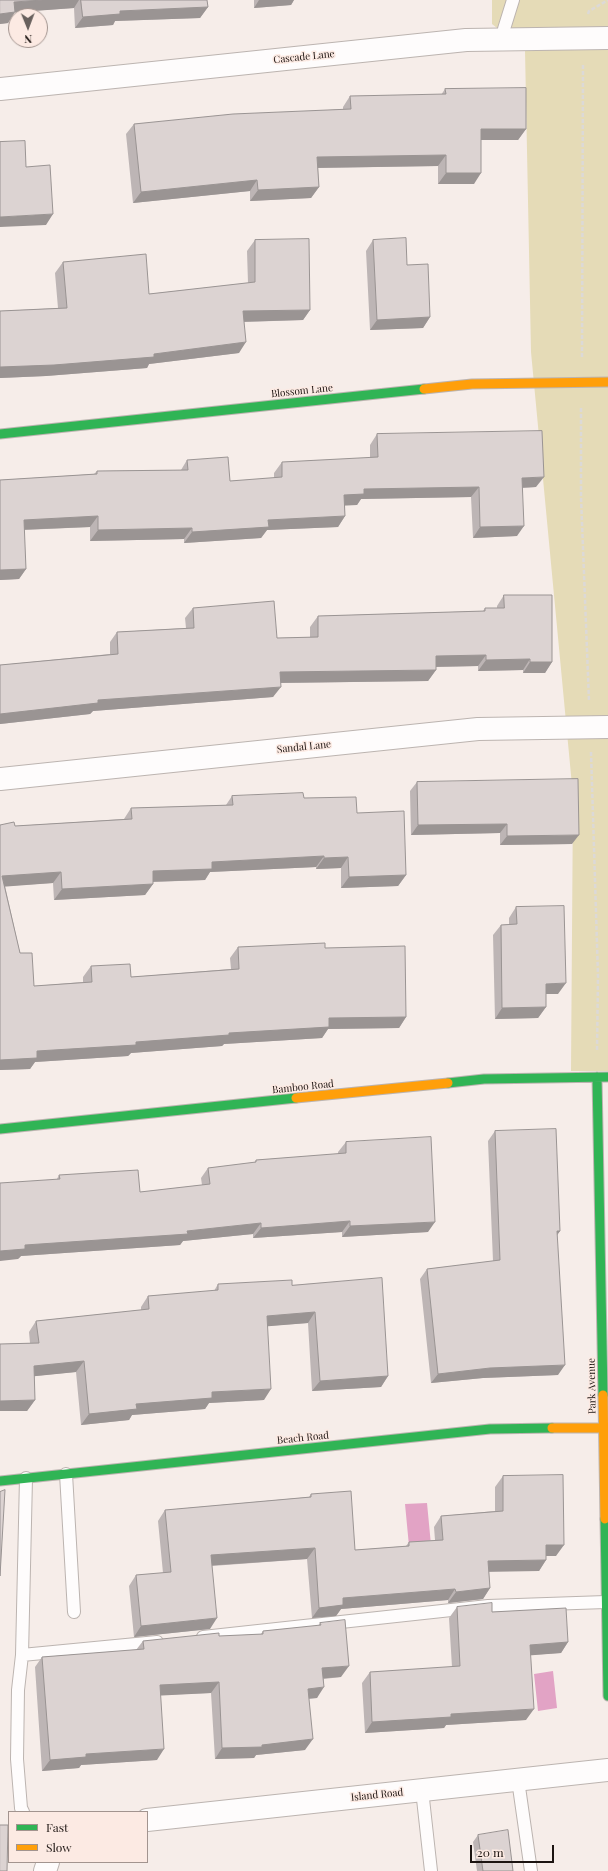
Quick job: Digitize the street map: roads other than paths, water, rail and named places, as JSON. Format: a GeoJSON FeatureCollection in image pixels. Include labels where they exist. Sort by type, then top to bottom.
{"type":"FeatureCollection","features":[{"type":"Feature","properties":{"kind":"street","name":"Cascade Lane"},"geometry":{"type":"LineString","coordinates":[[0,89],[466,40],[608,38]]}},
{"type":"Feature","properties":{"kind":"street","name":"Blossom Lane"},"geometry":{"type":"LineString","coordinates":[[0,434],[472,384],[608,382]]}},
{"type":"Feature","properties":{"kind":"street","name":"Sandal Lane"},"geometry":{"type":"LineString","coordinates":[[0,779],[478,729],[599,727]]}},
{"type":"Feature","properties":{"kind":"street","name":"Park Avenue"},"geometry":{"type":"LineString","coordinates":[[597,1077],[606,1428],[606,1602],[608,1696]]}},
{"type":"Feature","properties":{"kind":"street","name":"Bamboo Road"},"geometry":{"type":"LineString","coordinates":[[0,1130],[484,1079],[608,1077]]}},
{"type":"Feature","properties":{"kind":"street","name":"Beach Road"},"geometry":{"type":"LineString","coordinates":[[0,1481],[490,1429],[606,1428]]}},
{"type":"Feature","properties":{"kind":"street","name":"Island Road"},"geometry":{"type":"LineString","coordinates":[[148,1820],[608,1770]]}},
{"type":"Feature","properties":{"kind":"lane"},"geometry":{"type":"LineString","coordinates":[[504,39],[504,29],[513,0]]}},
{"type":"Feature","properties":{"kind":"lane"},"geometry":{"type":"LineString","coordinates":[[66,1474],[74,1612]]}},
{"type":"Feature","properties":{"kind":"lane"},"geometry":{"type":"LineString","coordinates":[[22,1811],[17,1759],[18,1690],[22,1655],[26,1478]]}},
{"type":"Feature","properties":{"kind":"lane"},"geometry":{"type":"LineString","coordinates":[[188,1639],[488,1606],[606,1602]]}},
{"type":"Feature","properties":{"kind":"lane"},"geometry":{"type":"LineString","coordinates":[[22,1655],[172,1640]]}},
{"type":"Feature","properties":{"kind":"lane"},"geometry":{"type":"LineString","coordinates":[[518,1780],[531,1871]]}},
{"type":"Feature","properties":{"kind":"lane"},"geometry":{"type":"LineString","coordinates":[[422,1790],[431,1871]]}}]}
